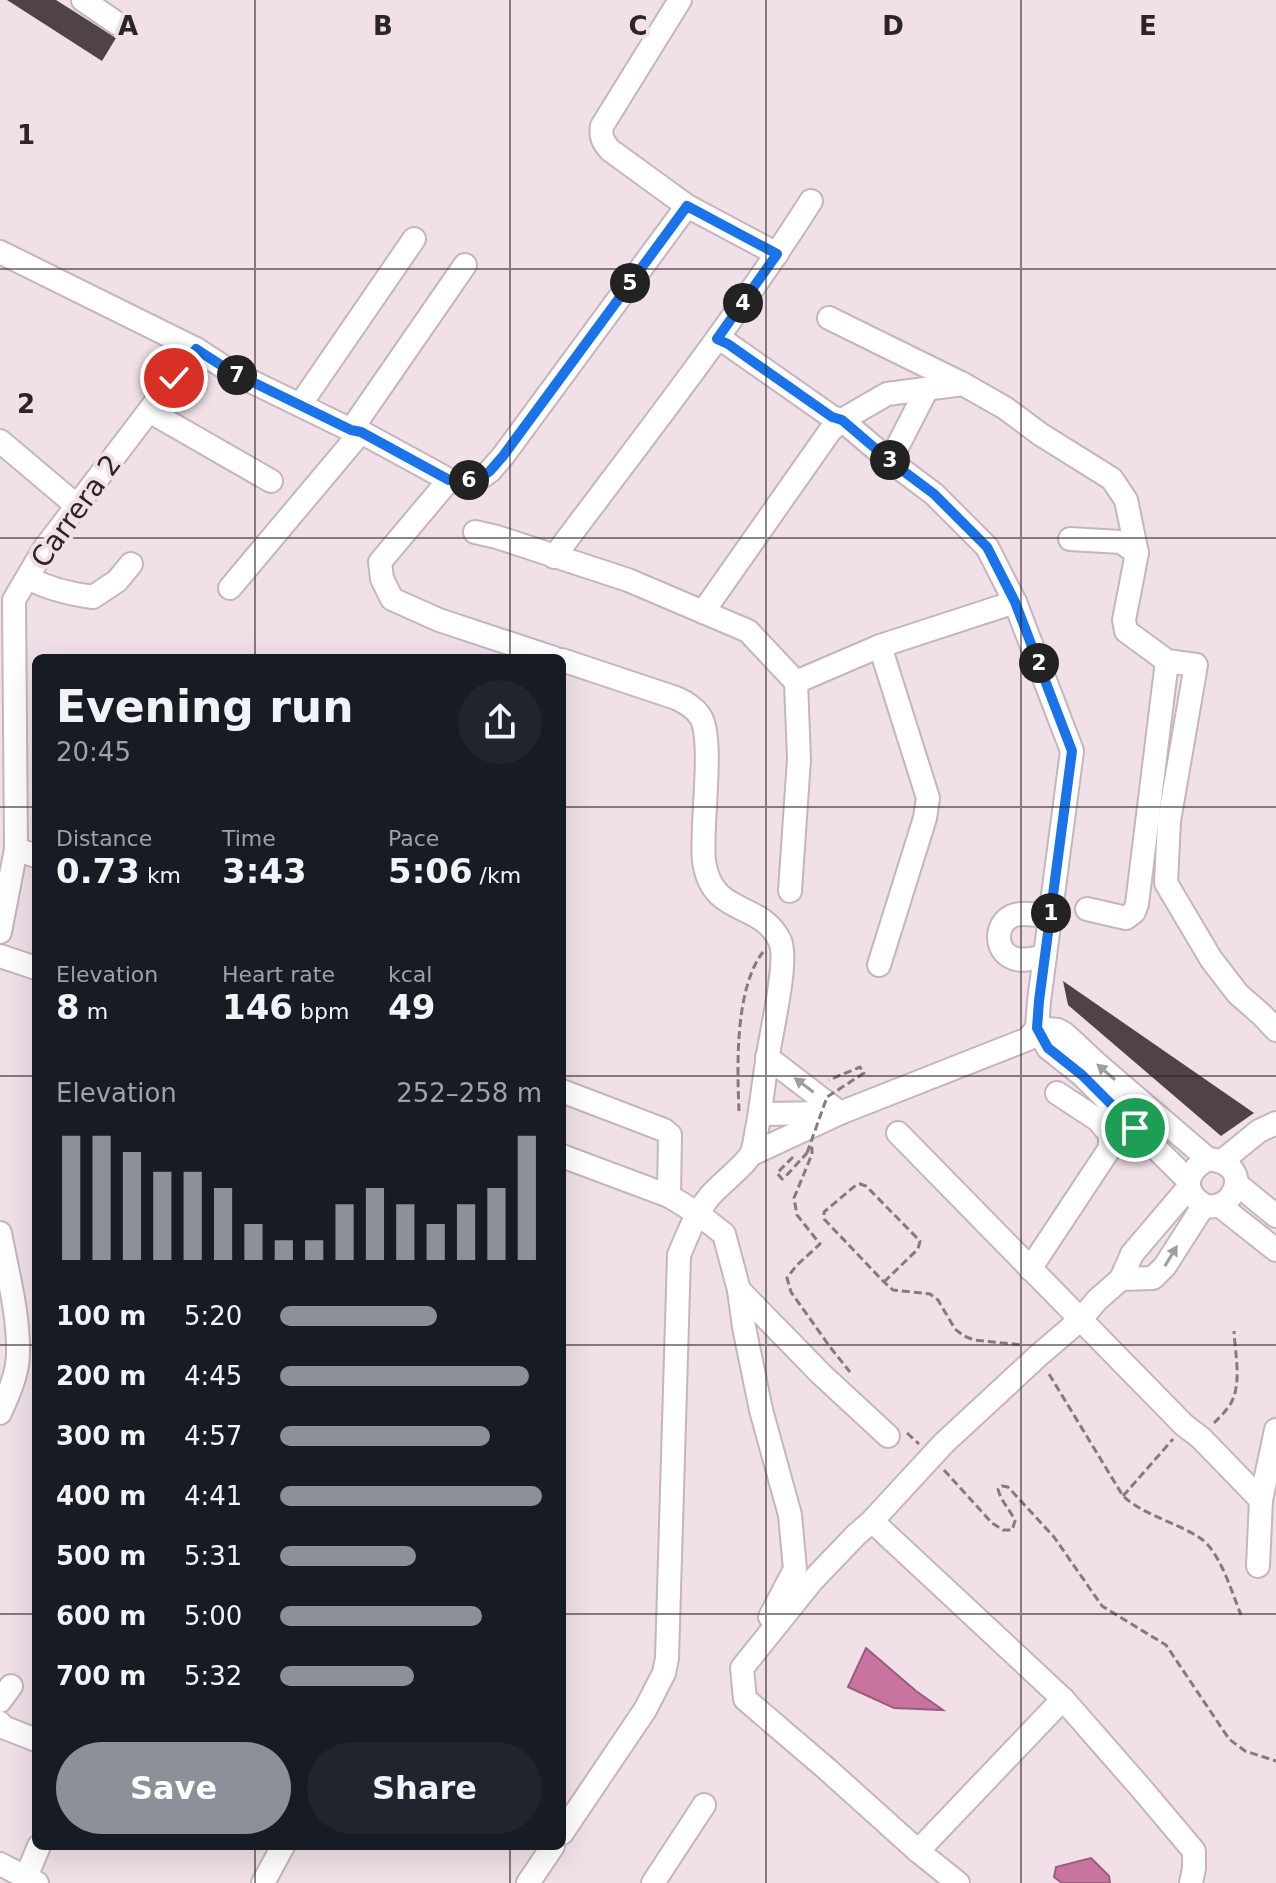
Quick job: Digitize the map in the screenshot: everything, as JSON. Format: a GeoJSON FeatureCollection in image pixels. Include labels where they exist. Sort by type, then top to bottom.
{"type":"FeatureCollection","features":[{"type":"Feature","properties":{"kind":"street"},"geometry":{"type":"LineString","coordinates":[[83,0],[118,24]]}},
{"type":"Feature","properties":{"kind":"street"},"geometry":{"type":"LineString","coordinates":[[680,0],[602,126],[603,143],[687,206],[777,254]]}},
{"type":"Feature","properties":{"kind":"street"},"geometry":{"type":"LineString","coordinates":[[554,557],[717,339],[811,201]]}},
{"type":"Feature","properties":{"kind":"street"},"geometry":{"type":"LineString","coordinates":[[0,252],[449,480],[474,480],[490,471],[687,206]]}},
{"type":"Feature","properties":{"kind":"street"},"geometry":{"type":"LineString","coordinates":[[300,405],[414,239]]}},
{"type":"Feature","properties":{"kind":"street"},"geometry":{"type":"LineString","coordinates":[[230,588],[356,431],[465,265]]}},
{"type":"Feature","properties":{"kind":"street"},"geometry":{"type":"LineString","coordinates":[[829,318],[1005,408],[1112,479],[1126,500],[1137,553],[1124,620],[1126,631],[1167,661],[1196,665],[1169,821],[1166,883],[1211,959],[1238,994],[1276,1030]]}},
{"type":"Feature","properties":{"kind":"street"},"geometry":{"type":"LineString","coordinates":[[566,1827],[645,1710],[664,1673],[667,1658],[679,1255],[697,1213],[712,1193],[752,1154],[840,1113],[1028,1039],[1037,1028],[1072,751],[1015,602],[987,547],[934,494],[842,420],[832,417],[717,339]]}},
{"type":"Feature","properties":{"kind":"street","name":"Carrera 2"},"geometry":{"type":"LineString","coordinates":[[2,919],[26,853],[25,755],[7,596],[28,578],[44,549],[196,349]]}},
{"type":"Feature","properties":{"kind":"street"},"geometry":{"type":"LineString","coordinates":[[703,612],[830,431],[842,420],[887,394],[963,384]]}},
{"type":"Feature","properties":{"kind":"street"},"geometry":{"type":"LineString","coordinates":[[890,461],[927,389]]}},
{"type":"Feature","properties":{"kind":"street"},"geometry":{"type":"LineString","coordinates":[[149,411],[271,481]]}},
{"type":"Feature","properties":{"kind":"street"},"geometry":{"type":"LineString","coordinates":[[0,441],[77,506]]}},
{"type":"Feature","properties":{"kind":"street"},"geometry":{"type":"LineString","coordinates":[[449,480],[380,562],[382,579],[392,599],[439,620],[542,654]]}},
{"type":"Feature","properties":{"kind":"street"},"geometry":{"type":"LineString","coordinates":[[475,532],[628,580],[748,631],[796,682],[799,759],[790,891]]}},
{"type":"Feature","properties":{"kind":"street"},"geometry":{"type":"LineString","coordinates":[[1070,539],[1121,542],[1137,553]]}},
{"type":"Feature","properties":{"kind":"street"},"geometry":{"type":"LineString","coordinates":[[28,578],[67,594],[93,597],[117,581],[131,564]]}},
{"type":"Feature","properties":{"kind":"street"},"geometry":{"type":"LineString","coordinates":[[796,682],[880,646],[1015,602]]}},
{"type":"Feature","properties":{"kind":"street"},"geometry":{"type":"LineString","coordinates":[[879,965],[925,818],[928,798],[880,646]]}},
{"type":"Feature","properties":{"kind":"street"},"geometry":{"type":"LineString","coordinates":[[566,661],[676,698],[690,705],[704,724],[704,860],[709,884],[730,905],[745,909],[769,926],[781,942],[780,987],[767,1057],[750,1118],[752,1154]]}},
{"type":"Feature","properties":{"kind":"street"},"geometry":{"type":"LineString","coordinates":[[1087,909],[1126,918],[1134,912],[1137,904],[1167,661]]}},
{"type":"Feature","properties":{"kind":"street"},"geometry":{"type":"LineString","coordinates":[[1045,956],[1025,960],[1012,958],[1002,950],[998,937],[1002,925],[1012,916],[1051,917]]}},
{"type":"Feature","properties":{"kind":"street"},"geometry":{"type":"LineString","coordinates":[[0,956],[32,967]]}},
{"type":"Feature","properties":{"kind":"street"},"geometry":{"type":"LineString","coordinates":[[1037,1028],[1058,1030],[1065,1034],[1225,1168],[1276,1216]]}},
{"type":"Feature","properties":{"kind":"street"},"geometry":{"type":"LineString","coordinates":[[1037,1028],[1048,1048],[1082,1075],[1189,1184],[1194,1198],[1212,1205],[1276,1250]]}},
{"type":"Feature","properties":{"kind":"street"},"geometry":{"type":"LineString","coordinates":[[767,1057],[840,1113]]}},
{"type":"Feature","properties":{"kind":"street"},"geometry":{"type":"LineString","coordinates":[[566,1093],[670,1135],[669,1196]]}},
{"type":"Feature","properties":{"kind":"street"},"geometry":{"type":"LineString","coordinates":[[1030,1269],[1110,1148],[1110,1134],[1098,1120],[1057,1093]]}},
{"type":"Feature","properties":{"kind":"street"},"geometry":{"type":"LineString","coordinates":[[750,1118],[840,1113]]}},
{"type":"Feature","properties":{"kind":"street"},"geometry":{"type":"LineString","coordinates":[[742,1668],[811,1582],[856,1535],[1027,1365],[1081,1319],[1121,1279],[1132,1254],[1189,1184],[1195,1167],[1225,1168],[1243,1163],[1268,1127]]}},
{"type":"Feature","properties":{"kind":"street"},"geometry":{"type":"LineString","coordinates":[[898,1133],[1261,1500]]}},
{"type":"Feature","properties":{"kind":"street"},"geometry":{"type":"LineString","coordinates":[[566,1157],[669,1196],[724,1234],[739,1290],[761,1410],[790,1515],[795,1569],[742,1668],[745,1699],[958,1883]]}},
{"type":"Feature","properties":{"kind":"street"},"geometry":{"type":"LineString","coordinates":[[1121,1279],[1153,1278],[1212,1205],[1231,1198],[1225,1168]]}},
{"type":"Feature","properties":{"kind":"street"},"geometry":{"type":"LineString","coordinates":[[0,1233],[13,1305],[9,1349],[11,1388],[0,1413]]}},
{"type":"Feature","properties":{"kind":"street"},"geometry":{"type":"LineString","coordinates":[[739,1290],[821,1374],[894,1431]]}},
{"type":"Feature","properties":{"kind":"street"},"geometry":{"type":"LineString","coordinates":[[1258,1566],[1261,1500],[1276,1430]]}},
{"type":"Feature","properties":{"kind":"street"},"geometry":{"type":"LineString","coordinates":[[872,1521],[1063,1699],[1194,1851],[1191,1883]]}},
{"type":"Feature","properties":{"kind":"street"},"geometry":{"type":"LineString","coordinates":[[918,1851],[1063,1699]]}},
{"type":"Feature","properties":{"kind":"street"},"geometry":{"type":"LineString","coordinates":[[0,1723],[32,1738]]}},
{"type":"Feature","properties":{"kind":"street"},"geometry":{"type":"LineString","coordinates":[[653,1883],[704,1805]]}},
{"type":"Feature","properties":{"kind":"street"},"geometry":{"type":"LineString","coordinates":[[0,1864],[31,1880],[38,1850]]}},
{"type":"Feature","properties":{"kind":"street"},"geometry":{"type":"LineString","coordinates":[[263,1883],[281,1850]]}},
{"type":"Feature","properties":{"kind":"street"},"geometry":{"type":"LineString","coordinates":[[528,1883],[550,1850]]}},
{"type":"Feature","properties":{"kind":"path"},"geometry":{"type":"LineString","coordinates":[[750,1118],[738,1073],[746,987],[761,952],[781,942]]}},
{"type":"Feature","properties":{"kind":"path"},"geometry":{"type":"LineString","coordinates":[[829,1080],[860,1067],[864,1073],[827,1097],[812,1141],[807,1153],[785,1177],[782,1179],[777,1173],[807,1147],[812,1148],[794,1198],[797,1215],[820,1244],[787,1278],[791,1292],[849,1370]]}},
{"type":"Feature","properties":{"kind":"path"},"geometry":{"type":"LineString","coordinates":[[831,1089],[847,1088]]}},
{"type":"Feature","properties":{"kind":"path"},"geometry":{"type":"LineString","coordinates":[[1123,1496],[1193,1432],[1231,1404],[1237,1380],[1234,1331]]}},
{"type":"Feature","properties":{"kind":"path"},"geometry":{"type":"LineString","coordinates":[[894,1431],[932,1457],[992,1523],[1003,1530],[1012,1530],[1015,1521],[999,1494],[998,1489],[1008,1487],[1054,1537],[1102,1606],[1166,1645],[1229,1739],[1245,1751],[1276,1761]]}},
{"type":"Feature","properties":{"kind":"shaded area"},"geometry":{"type":"Polygon","coordinates":[[[866,1648],[943,1710],[894,1708],[848,1687],[866,1648]]]}},
{"type":"Feature","properties":{"kind":"shaded area"},"geometry":{"type":"Polygon","coordinates":[[[1091,1858],[1109,1876],[1110,1883],[1062,1883],[1054,1877],[1056,1867],[1091,1858]]]}},
{"type":"Feature","properties":{"kind":"building"},"geometry":{"type":"Polygon","coordinates":[[[7,0],[56,0],[116,38],[102,61],[7,0]]]}},
{"type":"Feature","properties":{"kind":"building"},"geometry":{"type":"Polygon","coordinates":[[[1063,981],[1254,1113],[1221,1136],[1068,1005],[1063,981]]]}},
{"type":"Feature","properties":{"kind":"route"},"geometry":{"type":"LineString","coordinates":[[174,378],[196,349],[230,371],[351,430],[361,432],[449,480],[474,480],[490,471],[503,456],[687,206],[777,254],[717,339],[832,417],[842,420],[934,494],[987,547],[1015,602],[1072,751],[1037,1028],[1048,1048],[1082,1075],[1135,1128]]}}]}
